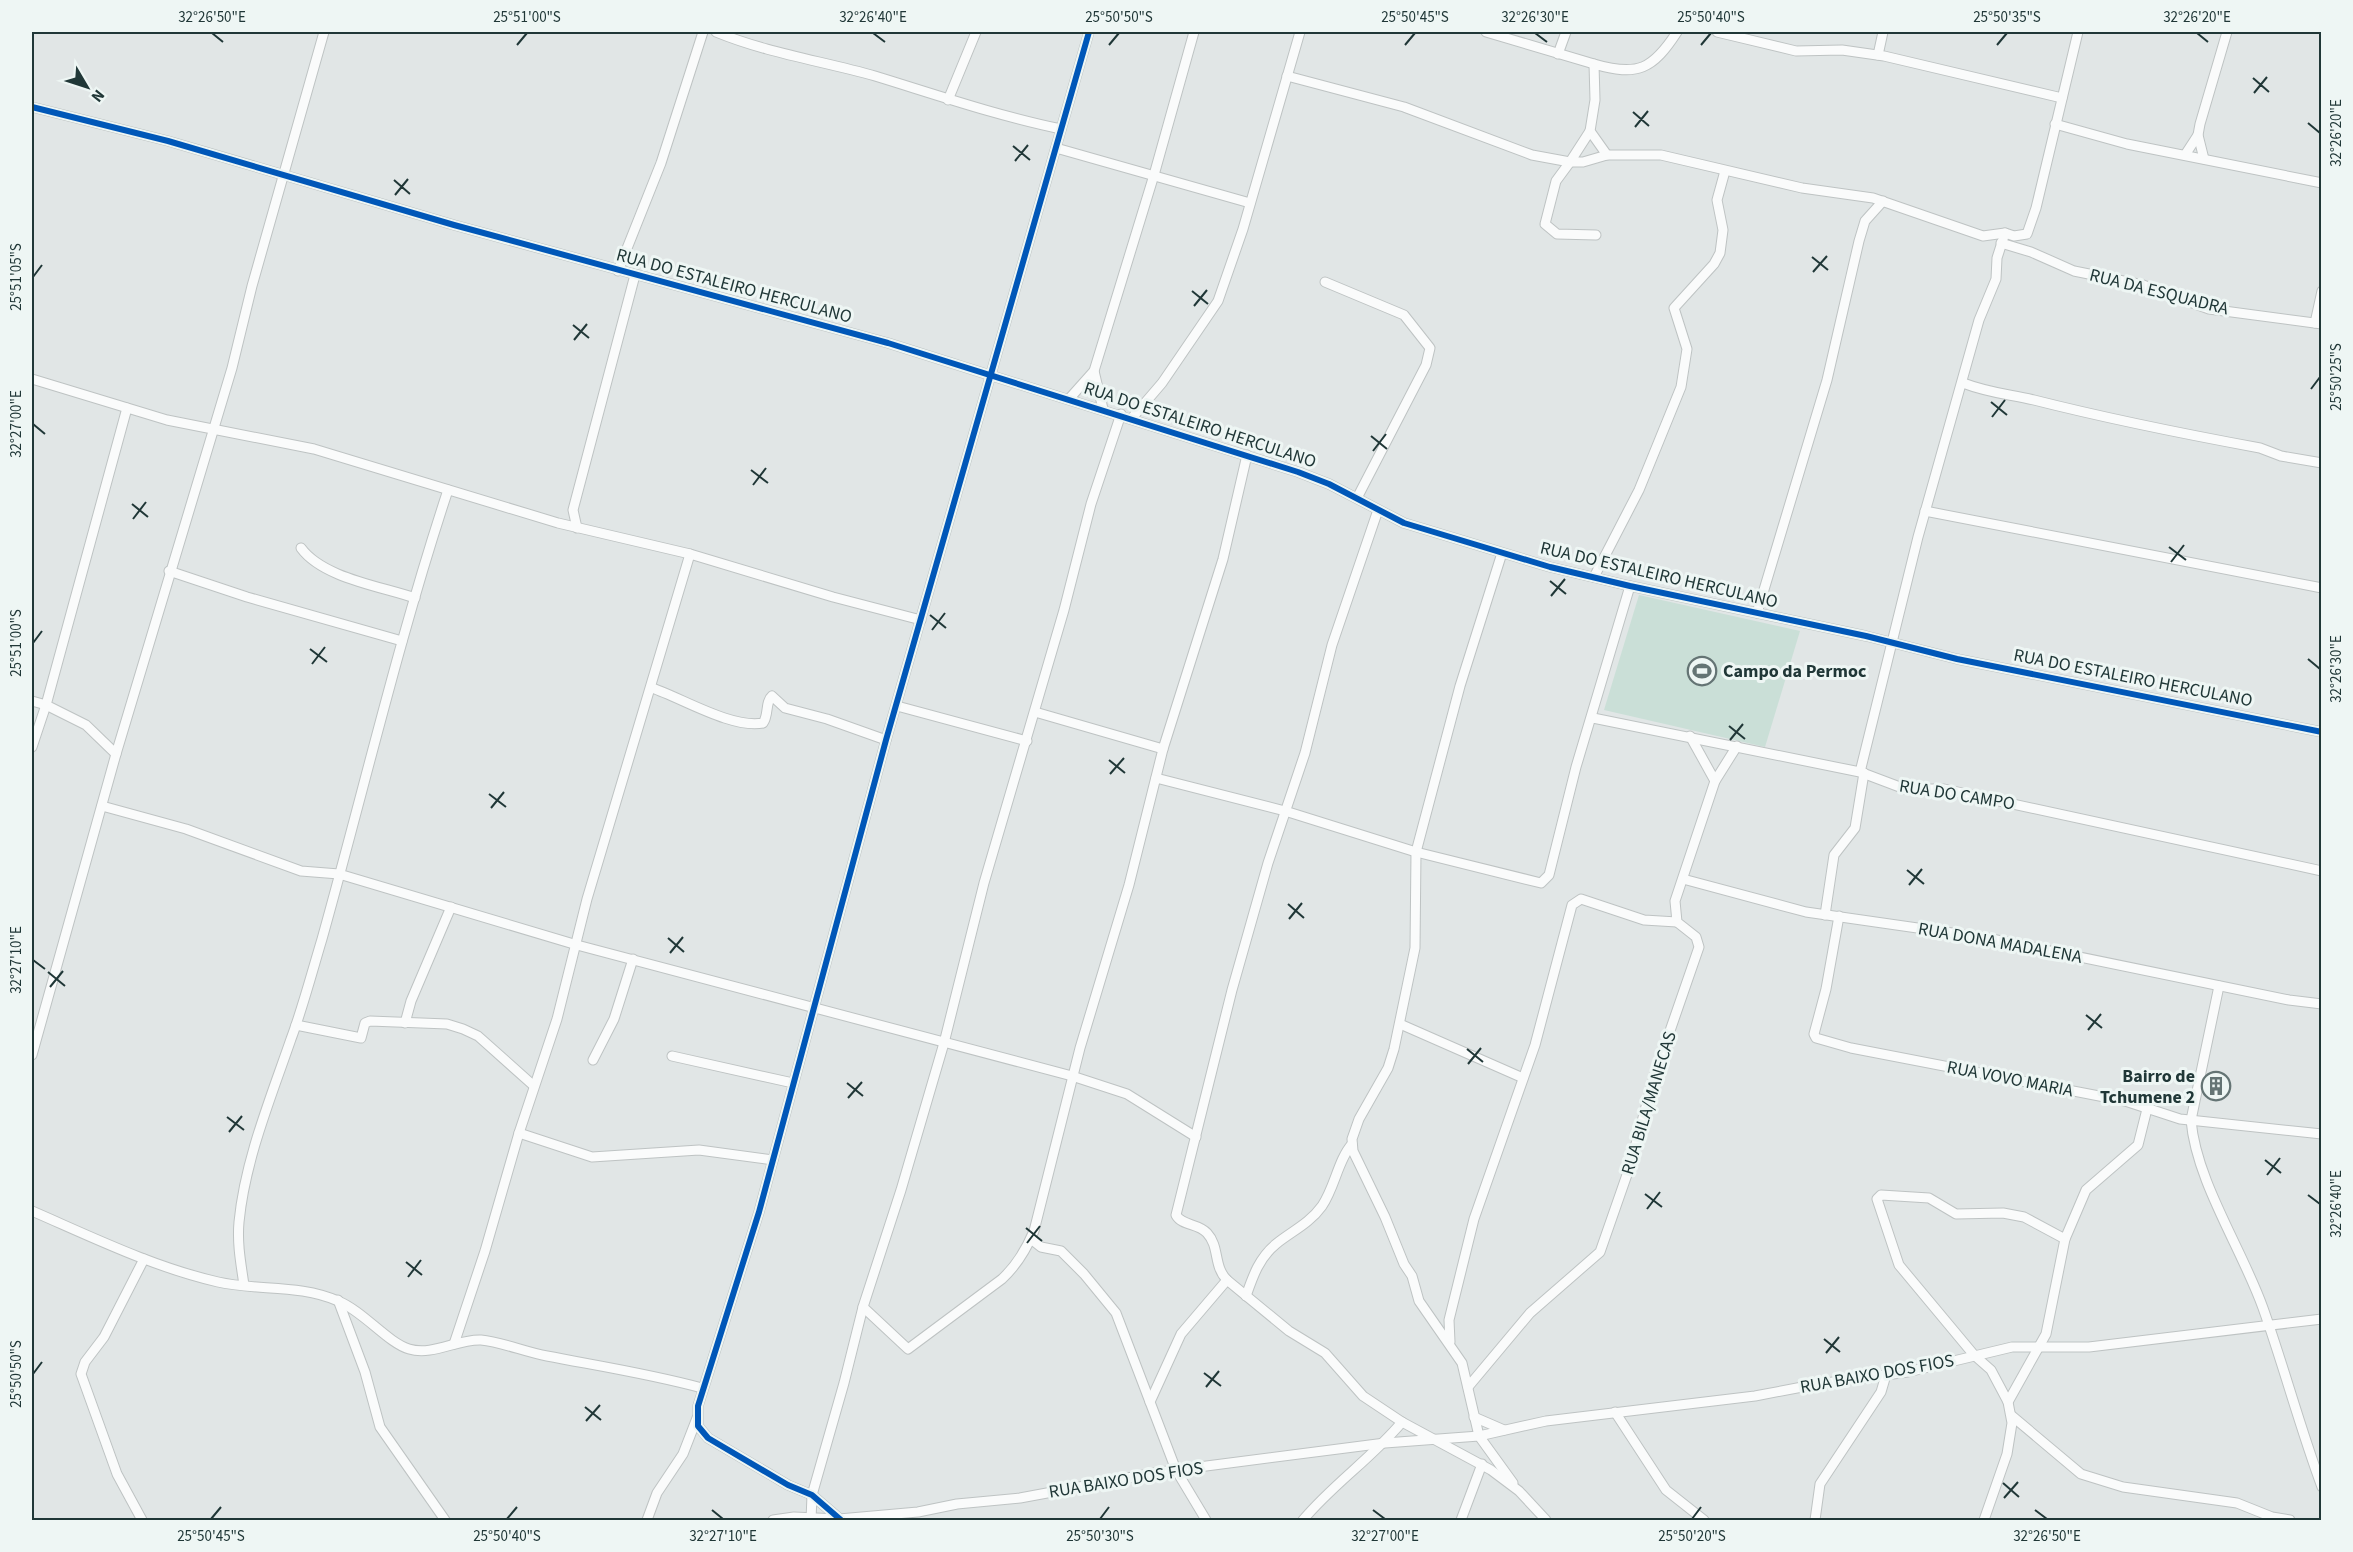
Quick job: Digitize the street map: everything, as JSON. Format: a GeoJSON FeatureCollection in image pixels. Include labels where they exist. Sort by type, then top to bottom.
{"type":"FeatureCollection","features":[{"type":"Feature","properties":{"kind":"street"},"geometry":{"type":"LineString","coordinates":[[32,1055],[34,1039],[116,754],[213,430],[324,32]]}},
{"type":"Feature","properties":{"kind":"street"},"geometry":{"type":"LineString","coordinates":[[618,271],[661,163],[704,32]]}},
{"type":"Feature","properties":{"kind":"street"},"geometry":{"type":"LineString","coordinates":[[716,32],[764,49],[875,76],[995,115],[1061,129]]}},
{"type":"Feature","properties":{"kind":"street"},"geometry":{"type":"LineString","coordinates":[[948,100],[976,32]]}},
{"type":"Feature","properties":{"kind":"street"},"geometry":{"type":"LineString","coordinates":[[647,1521],[657,1493],[683,1454],[697,1418],[702,1388],[743,1268],[886,740],[1089,32]]}},
{"type":"Feature","properties":{"kind":"street"},"geometry":{"type":"LineString","coordinates":[[1068,399],[1094,371],[1154,175],[1194,32]]}},
{"type":"Feature","properties":{"kind":"street"},"geometry":{"type":"LineString","coordinates":[[1132,418],[1162,383],[1218,301],[1250,203],[1300,32]]}},
{"type":"Feature","properties":{"kind":"street"},"geometry":{"type":"LineString","coordinates":[[1486,32],[1616,69],[1643,69],[1662,54],[1675,32]]}},
{"type":"Feature","properties":{"kind":"street"},"geometry":{"type":"LineString","coordinates":[[1558,54],[1566,32]]}},
{"type":"Feature","properties":{"kind":"street"},"geometry":{"type":"LineString","coordinates":[[1717,32],[1796,51],[1842,51],[1878,55],[2062,98]]}},
{"type":"Feature","properties":{"kind":"street"},"geometry":{"type":"LineString","coordinates":[[1878,55],[1883,32]]}},
{"type":"Feature","properties":{"kind":"street"},"geometry":{"type":"LineString","coordinates":[[1983,236],[2005,233],[2014,236],[2027,234],[2078,32]]}},
{"type":"Feature","properties":{"kind":"street"},"geometry":{"type":"LineString","coordinates":[[2185,155],[2198,135],[2227,32]]}},
{"type":"Feature","properties":{"kind":"street"},"geometry":{"type":"LineString","coordinates":[[1594,64],[1595,100],[1590,131],[1556,180],[1545,224],[1557,234],[1596,235]]}},
{"type":"Feature","properties":{"kind":"street"},"geometry":{"type":"LineString","coordinates":[[1287,76],[1404,107],[1532,155],[1569,162],[1583,162],[1607,155],[1661,155],[1725,171],[1883,201],[1983,236],[2000,248]]}},
{"type":"Feature","properties":{"kind":"street","name":"RUA DO ESTALEIRO HERCULANO"},"geometry":{"type":"LineString","coordinates":[[32,107],[283,173],[310,184],[991,373],[1298,472],[1357,498],[1404,523],[1502,553],[1630,586],[1957,659],[2322,732]]}},
{"type":"Feature","properties":{"kind":"street"},"geometry":{"type":"LineString","coordinates":[[2055,124],[2127,144],[2322,183]]}},
{"type":"Feature","properties":{"kind":"street"},"geometry":{"type":"LineString","coordinates":[[1590,131],[1607,155]]}},
{"type":"Feature","properties":{"kind":"street"},"geometry":{"type":"LineString","coordinates":[[2198,135],[2204,159]]}},
{"type":"Feature","properties":{"kind":"street"},"geometry":{"type":"LineString","coordinates":[[1056,148],[1250,203]]}},
{"type":"Feature","properties":{"kind":"street"},"geometry":{"type":"LineString","coordinates":[[1594,577],[1639,490],[1679,394],[1687,348],[1674,308],[1714,264],[1720,253],[1723,230],[1717,200],[1725,171]]}},
{"type":"Feature","properties":{"kind":"street"},"geometry":{"type":"LineString","coordinates":[[1757,613],[1827,380],[1861,234],[1868,218],[1883,201]]}},
{"type":"Feature","properties":{"kind":"street"},"geometry":{"type":"LineString","coordinates":[[1825,915],[1834,855],[1855,828],[1862,773],[1925,511],[1979,320],[1996,279],[2000,248],[2005,233]]}},
{"type":"Feature","properties":{"kind":"street","name":"RUA DA ESQUADRA"},"geometry":{"type":"LineString","coordinates":[[2000,248],[2031,252],[2074,271],[2144,285],[2209,309],[2318,324]]}},
{"type":"Feature","properties":{"kind":"street"},"geometry":{"type":"LineString","coordinates":[[577,528],[573,510],[635,275]]}},
{"type":"Feature","properties":{"kind":"street"},"geometry":{"type":"LineString","coordinates":[[1325,282],[1404,315],[1430,348],[1426,365],[1357,498]]}},
{"type":"Feature","properties":{"kind":"street"},"geometry":{"type":"LineString","coordinates":[[2318,324],[2322,291]]}},
{"type":"Feature","properties":{"kind":"street"},"geometry":{"type":"LineString","coordinates":[[1094,371],[1103,409]]}},
{"type":"Feature","properties":{"kind":"street"},"geometry":{"type":"LineString","coordinates":[[32,379],[127,408],[213,430],[314,449],[558,523],[690,554],[833,597],[921,620]]}},
{"type":"Feature","properties":{"kind":"street"},"geometry":{"type":"LineString","coordinates":[[1963,383],[1989,393],[2026,398],[2107,419],[2260,448],[2299,460],[2322,463]]}},
{"type":"Feature","properties":{"kind":"street"},"geometry":{"type":"LineString","coordinates":[[32,747],[46,705],[127,408]]}},
{"type":"Feature","properties":{"kind":"street"},"geometry":{"type":"LineString","coordinates":[[811,1519],[812,1495],[844,1383],[862,1307],[901,1190],[944,1043],[984,883],[1027,741],[1091,504],[1121,414]]}},
{"type":"Feature","properties":{"kind":"street"},"geometry":{"type":"LineString","coordinates":[[862,1307],[908,1349],[1002,1279],[1015,1266],[1031,1239],[1072,1076],[1129,885],[1163,749],[1223,559],[1247,455]]}},
{"type":"Feature","properties":{"kind":"street"},"geometry":{"type":"LineString","coordinates":[[244,1285],[239,1249],[243,1203],[266,1112],[296,1025],[402,641],[448,490]]}},
{"type":"Feature","properties":{"kind":"street"},"geometry":{"type":"LineString","coordinates":[[558,523],[573,510]]}},
{"type":"Feature","properties":{"kind":"street"},"geometry":{"type":"LineString","coordinates":[[1378,510],[1332,645],[1311,730],[1232,990],[1176,1215],[1183,1222],[1198,1225],[1207,1232],[1213,1241],[1219,1272],[1227,1280],[1290,1331],[1325,1353],[1363,1396],[1402,1422],[1482,1464],[1519,1491]]}},
{"type":"Feature","properties":{"kind":"street"},"geometry":{"type":"LineString","coordinates":[[1925,511],[2322,588]]}},
{"type":"Feature","properties":{"kind":"street"},"geometry":{"type":"LineString","coordinates":[[301,548],[307,556],[331,572],[415,598]]}},
{"type":"Feature","properties":{"kind":"street"},"geometry":{"type":"LineString","coordinates":[[1246,1296],[1254,1272],[1263,1257],[1276,1244],[1312,1218],[1323,1204],[1352,1144],[1359,1119],[1391,1062],[1414,948],[1416,852],[1460,686],[1502,553]]}},
{"type":"Feature","properties":{"kind":"street"},"geometry":{"type":"LineString","coordinates":[[454,1344],[485,1251],[519,1132],[557,1019],[590,889],[652,688],[690,554]]}},
{"type":"Feature","properties":{"kind":"street"},"geometry":{"type":"LineString","coordinates":[[169,571],[247,597],[402,641]]}},
{"type":"Feature","properties":{"kind":"street"},"geometry":{"type":"LineString","coordinates":[[1156,778],[1285,811],[1416,852],[1526,881],[1545,881],[1549,875],[1570,791],[1630,586]]}},
{"type":"Feature","properties":{"kind":"street"},"geometry":{"type":"LineString","coordinates":[[652,688],[726,718],[756,724],[763,723],[766,719],[768,701],[772,696],[785,708],[827,719],[886,740]]}},
{"type":"Feature","properties":{"kind":"street"},"geometry":{"type":"LineString","coordinates":[[32,701],[46,705],[86,725],[116,754]]}},
{"type":"Feature","properties":{"kind":"street"},"geometry":{"type":"LineString","coordinates":[[897,706],[1027,741]]}},
{"type":"Feature","properties":{"kind":"street"},"geometry":{"type":"LineString","coordinates":[[1035,712],[1163,749]]}},
{"type":"Feature","properties":{"kind":"street","name":"RUA DO CAMPO"},"geometry":{"type":"LineString","coordinates":[[1593,718],[1862,773],[1905,789],[1944,789],[2322,871]]}},
{"type":"Feature","properties":{"kind":"street"},"geometry":{"type":"LineString","coordinates":[[1690,736],[1715,781]]}},
{"type":"Feature","properties":{"kind":"street"},"geometry":{"type":"LineString","coordinates":[[1449,1342],[1449,1320],[1474,1219],[1535,1045],[1575,901],[1581,899],[1658,923],[1677,922],[1675,901],[1715,781],[1737,746]]}},
{"type":"Feature","properties":{"kind":"street"},"geometry":{"type":"LineString","coordinates":[[102,806],[186,829],[301,871],[339,874],[577,945],[1072,1076],[1127,1094],[1196,1137]]}},
{"type":"Feature","properties":{"kind":"street","name":"RUA DONA MADALENA"},"geometry":{"type":"LineString","coordinates":[[1683,879],[1825,915],[1998,940],[2219,986],[2320,1004]]}},
{"type":"Feature","properties":{"kind":"street"},"geometry":{"type":"LineString","coordinates":[[405,1023],[411,1001],[451,907]]}},
{"type":"Feature","properties":{"kind":"street","name":"RUA VOVO MARIA"},"geometry":{"type":"LineString","coordinates":[[1839,916],[1815,1028],[1816,1038],[1851,1048],[2125,1101],[2191,1120],[2322,1134]]}},
{"type":"Feature","properties":{"kind":"street","name":"RUA BILA/MANECAS"},"geometry":{"type":"LineString","coordinates":[[1468,1387],[1530,1313],[1593,1261],[1607,1236],[1654,1077],[1699,947],[1696,937],[1677,922]]}},
{"type":"Feature","properties":{"kind":"street"},"geometry":{"type":"LineString","coordinates":[[594,1060],[614,1019],[633,959]]}},
{"type":"Feature","properties":{"kind":"street"},"geometry":{"type":"LineString","coordinates":[[2219,986],[2191,1120],[2200,1162],[2268,1325],[2322,1488]]}},
{"type":"Feature","properties":{"kind":"street"},"geometry":{"type":"LineString","coordinates":[[2320,1004],[2322,992]]}},
{"type":"Feature","properties":{"kind":"street"},"geometry":{"type":"LineString","coordinates":[[296,1025],[361,1038],[367,1022],[447,1024],[478,1036],[534,1086]]}},
{"type":"Feature","properties":{"kind":"street"},"geometry":{"type":"LineString","coordinates":[[1400,1024],[1522,1078]]}},
{"type":"Feature","properties":{"kind":"street"},"geometry":{"type":"LineString","coordinates":[[672,1056],[793,1083]]}},
{"type":"Feature","properties":{"kind":"street"},"geometry":{"type":"LineString","coordinates":[[2008,1402],[2046,1334],[2065,1239],[2086,1190],[2140,1142],[2147,1109]]}},
{"type":"Feature","properties":{"kind":"street"},"geometry":{"type":"LineString","coordinates":[[519,1132],[592,1156],[699,1150],[773,1160]]}},
{"type":"Feature","properties":{"kind":"street"},"geometry":{"type":"LineString","coordinates":[[1352,1144],[1404,1264],[1412,1276],[1419,1301],[1462,1363],[1479,1436],[1519,1491],[1546,1521]]}},
{"type":"Feature","properties":{"kind":"street"},"geometry":{"type":"LineString","coordinates":[[1984,1521],[2007,1454],[2012,1416],[2008,1402],[1991,1370],[1974,1355],[1899,1265],[1877,1202],[1879,1196],[1920,1196],[1956,1214],[2003,1213],[2024,1217],[2065,1239]]}},
{"type":"Feature","properties":{"kind":"street"},"geometry":{"type":"LineString","coordinates":[[32,1211],[144,1259],[207,1279],[308,1292],[338,1300],[376,1325],[400,1345],[411,1350],[430,1350],[482,1340],[544,1356],[655,1375],[702,1388]]}},
{"type":"Feature","properties":{"kind":"street"},"geometry":{"type":"LineString","coordinates":[[1031,1239],[1041,1247],[1061,1251],[1084,1274],[1116,1313],[1176,1470],[1206,1521]]}},
{"type":"Feature","properties":{"kind":"street"},"geometry":{"type":"LineString","coordinates":[[142,1521],[117,1474],[81,1374],[85,1362],[104,1337],[144,1259]]}},
{"type":"Feature","properties":{"kind":"street"},"geometry":{"type":"LineString","coordinates":[[1150,1402],[1181,1334],[1227,1280]]}},
{"type":"Feature","properties":{"kind":"street"},"geometry":{"type":"LineString","coordinates":[[338,1300],[365,1372],[380,1427],[445,1521]]}},
{"type":"Feature","properties":{"kind":"street","name":"RUA BAIXO DOS FIOS"},"geometry":{"type":"LineString","coordinates":[[773,1521],[840,1520],[1020,1498],[1176,1470],[1385,1443],[1479,1436],[1615,1412],[1755,1396],[1818,1384],[1886,1376],[1932,1368],[1993,1350],[2089,1347],[2322,1319]]}},
{"type":"Feature","properties":{"kind":"street"},"geometry":{"type":"LineString","coordinates":[[1991,1370],[1993,1350]]}},
{"type":"Feature","properties":{"kind":"street"},"geometry":{"type":"LineString","coordinates":[[1815,1521],[1820,1484],[1881,1392],[1886,1376]]}},
{"type":"Feature","properties":{"kind":"street"},"geometry":{"type":"LineString","coordinates":[[1615,1412],[1666,1490],[1704,1521]]}},
{"type":"Feature","properties":{"kind":"street"},"geometry":{"type":"LineString","coordinates":[[2012,1416],[2081,1474],[2123,1488],[2223,1500],[2271,1519],[2290,1521]]}},
{"type":"Feature","properties":{"kind":"street"},"geometry":{"type":"LineString","coordinates":[[1474,1417],[1504,1430]]}},
{"type":"Feature","properties":{"kind":"street"},"geometry":{"type":"LineString","coordinates":[[697,1418],[698,1426],[708,1438],[780,1481],[812,1495],[840,1520]]}},
{"type":"Feature","properties":{"kind":"street"},"geometry":{"type":"LineString","coordinates":[[1304,1521],[1344,1477],[1385,1443],[1402,1422]]}},
{"type":"Feature","properties":{"kind":"street"},"geometry":{"type":"LineString","coordinates":[[1461,1521],[1482,1464]]}},
{"type":"Feature","properties":{"kind":"green space","name":"Campo da Permoc"},"geometry":{"type":"Polygon","coordinates":[[[1639,595],[1800,631],[1765,747],[1604,710],[1639,595]]]}},
{"type":"Feature","properties":{"kind":"cycle path"},"geometry":{"type":"LineString","coordinates":[[841,1520],[812,1495],[788,1485],[708,1438],[698,1426],[698,1406],[759,1212],[886,740],[1089,32]]}},
{"type":"Feature","properties":{"kind":"cycle path"},"geometry":{"type":"LineString","coordinates":[[32,107],[168,141],[454,225],[888,343],[1298,472],[1329,484],[1404,523],[1550,567],[1866,636],[1957,659],[2322,732]]}},
{"type":"Feature","properties":{"kind":"place","name":"Campo da Permoc"},"geometry":{"type":"Point","coordinates":[1702,671]}},
{"type":"Feature","properties":{"kind":"place","name":"Bairro de Tchumene 2"},"geometry":{"type":"Point","coordinates":[2216,1086]}}]}
